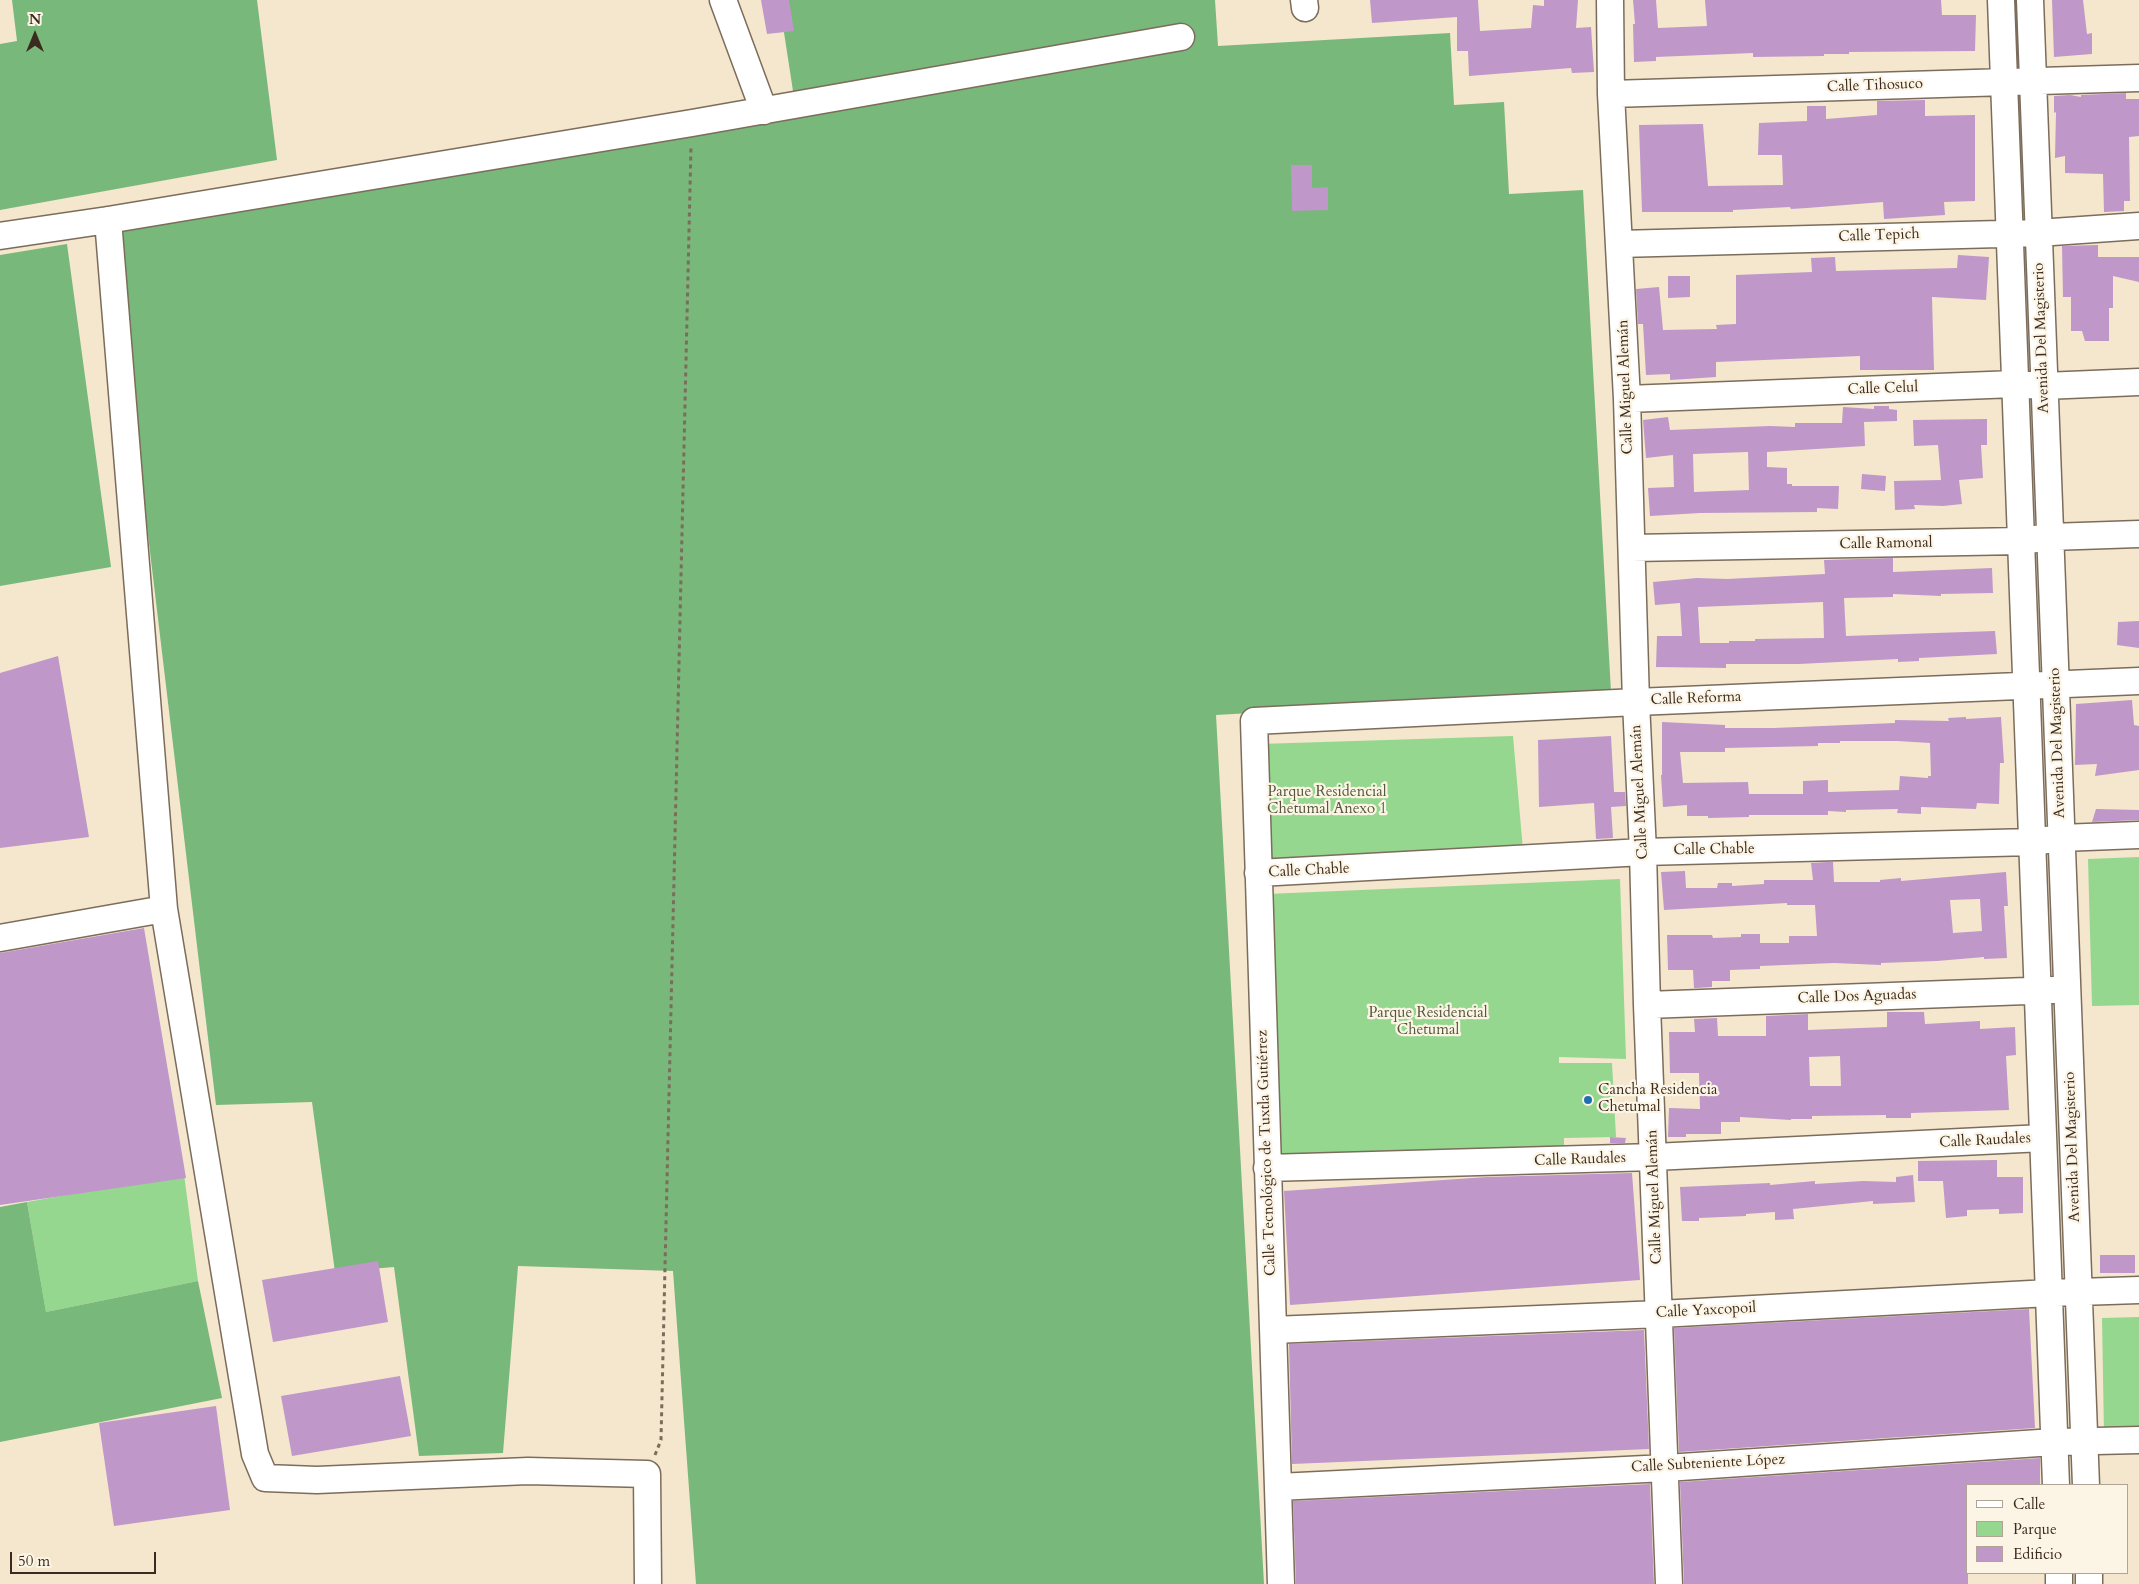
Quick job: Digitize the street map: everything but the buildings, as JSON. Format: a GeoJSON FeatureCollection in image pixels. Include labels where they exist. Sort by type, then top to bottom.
{"type":"FeatureCollection","features":[{"type":"Feature","properties":{"kind":"street"},"geometry":{"type":"LineString","coordinates":[[723,0],[764,111]]}},
{"type":"Feature","properties":{"kind":"street","name":"Calle Miguel Alemán"},"geometry":{"type":"LineString","coordinates":[[1610,0],[1611,94],[1627,399],[1636,702],[1670,1584]]}},
{"type":"Feature","properties":{"kind":"street","name":"Avenida Del Magisterio"},"geometry":{"type":"LineString","coordinates":[[2001,0],[2056,1484]]}},
{"type":"Feature","properties":{"kind":"street","name":"Avenida Del Magisterio"},"geometry":{"type":"LineString","coordinates":[[2030,0],[2086,1484]]}},
{"type":"Feature","properties":{"kind":"street"},"geometry":{"type":"LineString","coordinates":[[0,236],[108,220],[764,111],[1181,37]]}},
{"type":"Feature","properties":{"kind":"street","name":"Calle Tihosuco"},"geometry":{"type":"LineString","coordinates":[[1611,94],[2139,78]]}},
{"type":"Feature","properties":{"kind":"street"},"geometry":{"type":"LineString","coordinates":[[108,220],[164,909],[255,1454],[265,1478],[317,1480],[528,1471],[647,1474],[648,1584]]}},
{"type":"Feature","properties":{"kind":"street","name":"Calle Tepich"},"geometry":{"type":"LineString","coordinates":[[1619,244],[2038,233],[2139,226]]}},
{"type":"Feature","properties":{"kind":"street","name":"Calle Celul"},"geometry":{"type":"LineString","coordinates":[[1627,399],[2015,384],[2044,386],[2139,382]]}},
{"type":"Feature","properties":{"kind":"street","name":"Calle Ramonal"},"geometry":{"type":"LineString","coordinates":[[1632,548],[2021,541],[2050,537],[2139,534]]}},
{"type":"Feature","properties":{"kind":"street","name":"Calle Reforma"},"geometry":{"type":"LineString","coordinates":[[1254,722],[1636,702],[2026,686],[2055,683],[2139,682]]}},
{"type":"Feature","properties":{"kind":"street","name":"Calle Tecnológico de Tuxtla Gutiérrez"},"geometry":{"type":"LineString","coordinates":[[1254,722],[1281,1584]]}},
{"type":"Feature","properties":{"kind":"street","name":"Calle Chable"},"geometry":{"type":"LineString","coordinates":[[1258,874],[1643,852],[2032,842],[2061,838],[2139,835]]}},
{"type":"Feature","properties":{"kind":"street"},"geometry":{"type":"LineString","coordinates":[[0,938],[164,909]]}},
{"type":"Feature","properties":{"kind":"street","name":"Calle Dos Aguadas"},"geometry":{"type":"LineString","coordinates":[[1647,1005],[2067,990]]}},
{"type":"Feature","properties":{"kind":"street","name":"Calle Raudales"},"geometry":{"type":"LineString","coordinates":[[1267,1168],[1654,1158],[2043,1138]]}},
{"type":"Feature","properties":{"kind":"street","name":"Calle Yaxcopoil"},"geometry":{"type":"LineString","coordinates":[[1273,1330],[1660,1314],[2048,1293],[2139,1290]]}},
{"type":"Feature","properties":{"kind":"street","name":"Calle Subteniente López"},"geometry":{"type":"LineString","coordinates":[[1278,1487],[1666,1468],[2054,1442],[2139,1440]]}},
{"type":"Feature","properties":{"kind":"path"},"geometry":{"type":"LineString","coordinates":[[647,1474],[661,1440],[692,123]]}},
{"type":"Feature","properties":{"kind":"green space"},"geometry":{"type":"Polygon","coordinates":[[[12,0],[257,0],[277,160],[0,210],[0,44],[17,41],[12,0]]]}},
{"type":"Feature","properties":{"kind":"green space"},"geometry":{"type":"Polygon","coordinates":[[[779,0],[1215,0],[1218,46],[1450,33],[1454,105],[1504,102],[1509,194],[1583,190],[1611,692],[1216,715],[1264,1584],[696,1584],[673,1271],[518,1266],[503,1453],[419,1456],[394,1267],[335,1272],[312,1102],[216,1105],[112,233],[797,117],[779,0]]]}},
{"type":"Feature","properties":{"kind":"green space"},"geometry":{"type":"Polygon","coordinates":[[[67,244],[111,567],[0,586],[0,255],[67,244]]]}},
{"type":"Feature","properties":{"kind":"green space","name":"Parque Residencial Chetumal Anexo 1"},"geometry":{"type":"Polygon","coordinates":[[[1513,736],[1523,850],[1264,866],[1260,744],[1513,736]]]}},
{"type":"Feature","properties":{"kind":"green space"},"geometry":{"type":"Polygon","coordinates":[[[2139,857],[2139,1005],[2092,1006],[2088,859],[2139,857]]]}},
{"type":"Feature","properties":{"kind":"green space","name":"Parque Residencial Chetumal"},"geometry":{"type":"Polygon","coordinates":[[[1620,879],[1626,1059],[1559,1057],[1559,1063],[1612,1063],[1616,1137],[1564,1138],[1564,1154],[1272,1163],[1267,894],[1620,879]]]}},
{"type":"Feature","properties":{"kind":"green space"},"geometry":{"type":"Polygon","coordinates":[[[184,1174],[198,1281],[46,1312],[27,1202],[184,1174]]]}},
{"type":"Feature","properties":{"kind":"green space"},"geometry":{"type":"Polygon","coordinates":[[[27,1202],[46,1312],[198,1281],[222,1398],[0,1442],[0,1207],[27,1202]]]}},
{"type":"Feature","properties":{"kind":"green space"},"geometry":{"type":"Polygon","coordinates":[[[2139,1317],[2139,1433],[2104,1435],[2102,1318],[2139,1317]]]}},
{"type":"Feature","properties":{"kind":"place","name":"Cancha Residencia Chetumal"},"geometry":{"type":"Point","coordinates":[1588,1100]}}]}
